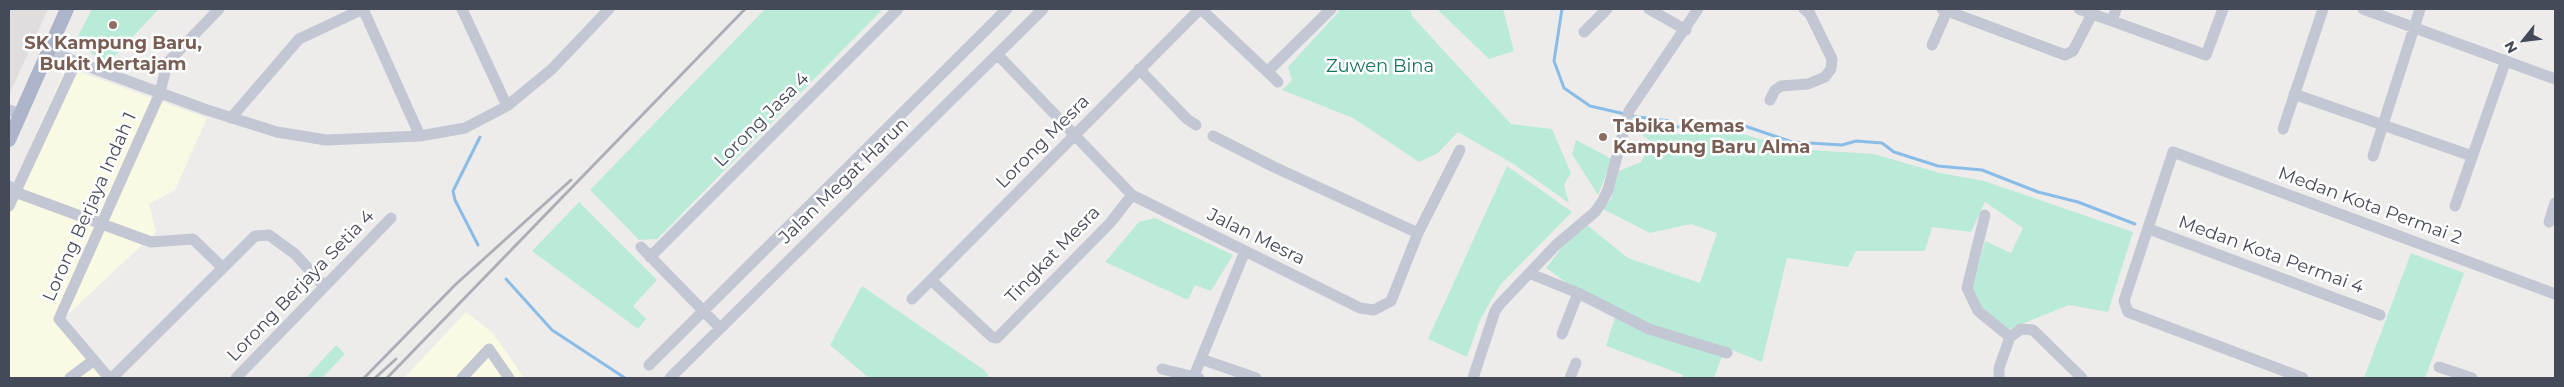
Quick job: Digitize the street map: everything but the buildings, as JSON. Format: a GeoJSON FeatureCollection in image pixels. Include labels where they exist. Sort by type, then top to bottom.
{"type":"FeatureCollection","features":[{"type":"Feature","properties":{"kind":"main road"},"geometry":{"type":"LineString","coordinates":[[9,140],[14,112],[67,9]]}},
{"type":"Feature","properties":{"kind":"street","name":"Lorong Berjaya Indah 1"},"geometry":{"type":"LineString","coordinates":[[111,378],[59,319],[160,93],[166,63],[220,9]]}},
{"type":"Feature","properties":{"kind":"street"},"geometry":{"type":"LineString","coordinates":[[231,118],[299,39],[363,9],[420,136]]}},
{"type":"Feature","properties":{"kind":"street"},"geometry":{"type":"LineString","coordinates":[[462,9],[507,106]]}},
{"type":"Feature","properties":{"kind":"street"},"geometry":{"type":"LineString","coordinates":[[48,49],[76,62],[160,93],[277,132],[326,140],[420,136],[465,128],[507,106],[552,69],[609,9]]}},
{"type":"Feature","properties":{"kind":"street","name":"Lorong Jasa 4"},"geometry":{"type":"LineString","coordinates":[[650,257],[898,9]]}},
{"type":"Feature","properties":{"kind":"street","name":"Jalan Megat Harun"},"geometry":{"type":"LineString","coordinates":[[649,366],[1007,9]]}},
{"type":"Feature","properties":{"kind":"street","name":"Jalan Megat Harun"},"geometry":{"type":"LineString","coordinates":[[670,378],[719,327],[1043,9]]}},
{"type":"Feature","properties":{"kind":"street"},"geometry":{"type":"LineString","coordinates":[[1200,9],[1278,82]]}},
{"type":"Feature","properties":{"kind":"street","name":"Lorong Mesra"},"geometry":{"type":"LineString","coordinates":[[912,299],[1200,9]]}},
{"type":"Feature","properties":{"kind":"street"},"geometry":{"type":"LineString","coordinates":[[1267,72],[1331,9]]}},
{"type":"Feature","properties":{"kind":"street"},"geometry":{"type":"LineString","coordinates":[[1584,32],[1607,9]]}},
{"type":"Feature","properties":{"kind":"street"},"geometry":{"type":"LineString","coordinates":[[1649,9],[1686,30]]}},
{"type":"Feature","properties":{"kind":"street"},"geometry":{"type":"LineString","coordinates":[[1473,378],[1495,311],[1556,246],[1595,212],[1602,202],[1629,111],[1686,30],[1698,9]]}},
{"type":"Feature","properties":{"kind":"street"},"geometry":{"type":"LineString","coordinates":[[1770,100],[1775,90],[1782,86],[1808,84],[1825,77],[1831,70],[1832,59],[1810,14],[1804,9]]}},
{"type":"Feature","properties":{"kind":"street"},"geometry":{"type":"LineString","coordinates":[[2079,9],[2206,55],[2223,9]]}},
{"type":"Feature","properties":{"kind":"street"},"geometry":{"type":"LineString","coordinates":[[2112,21],[2116,9]]}},
{"type":"Feature","properties":{"kind":"street"},"geometry":{"type":"LineString","coordinates":[[2283,129],[2323,9]]}},
{"type":"Feature","properties":{"kind":"street"},"geometry":{"type":"LineString","coordinates":[[2363,9],[2555,79]]}},
{"type":"Feature","properties":{"kind":"street"},"geometry":{"type":"LineString","coordinates":[[2373,156],[2420,9]]}},
{"type":"Feature","properties":{"kind":"street"},"geometry":{"type":"LineString","coordinates":[[1932,44],[1945,10],[2065,55],[2073,51],[2092,14]]}},
{"type":"Feature","properties":{"kind":"street","name":"Jalan Mesra"},"geometry":{"type":"LineString","coordinates":[[998,55],[1132,195],[1360,308],[1374,310],[1391,301],[1418,233],[1460,150]]}},
{"type":"Feature","properties":{"kind":"street"},"geometry":{"type":"LineString","coordinates":[[2456,206],[2506,60]]}},
{"type":"Feature","properties":{"kind":"street"},"geometry":{"type":"LineString","coordinates":[[9,206],[12,189],[76,62]]}},
{"type":"Feature","properties":{"kind":"street"},"geometry":{"type":"LineString","coordinates":[[1139,69],[1187,119],[1196,125]]}},
{"type":"Feature","properties":{"kind":"street"},"geometry":{"type":"LineString","coordinates":[[2294,94],[2472,156]]}},
{"type":"Feature","properties":{"kind":"street"},"geometry":{"type":"LineString","coordinates":[[1212,136],[1274,167],[1418,233]]}},
{"type":"Feature","properties":{"kind":"street","name":"Medan Kota Permai 2"},"geometry":{"type":"LineString","coordinates":[[2149,229],[2173,152],[2555,294]]}},
{"type":"Feature","properties":{"kind":"street"},"geometry":{"type":"LineString","coordinates":[[12,189],[151,242],[193,239],[223,268]]}},
{"type":"Feature","properties":{"kind":"street","name":"Tingkat Mesra"},"geometry":{"type":"LineString","coordinates":[[931,280],[992,337],[997,338],[1110,223],[1132,195]]}},
{"type":"Feature","properties":{"kind":"street"},"geometry":{"type":"LineString","coordinates":[[2549,222],[2555,203]]}},
{"type":"Feature","properties":{"kind":"street"},"geometry":{"type":"LineString","coordinates":[[1985,215],[1967,288],[1978,311],[2010,337]]}},
{"type":"Feature","properties":{"kind":"street","name":"Lorong Berjaya Setia 4"},"geometry":{"type":"LineString","coordinates":[[236,378],[391,218]]}},
{"type":"Feature","properties":{"kind":"street"},"geometry":{"type":"LineString","coordinates":[[2149,229],[2124,301],[2128,312],[2303,378]]}},
{"type":"Feature","properties":{"kind":"street","name":"Medan Kota Permai 4"},"geometry":{"type":"LineString","coordinates":[[2149,229],[2380,314]]}},
{"type":"Feature","properties":{"kind":"street"},"geometry":{"type":"LineString","coordinates":[[111,378],[255,236],[269,235],[295,254],[324,286]]}},
{"type":"Feature","properties":{"kind":"street"},"geometry":{"type":"LineString","coordinates":[[640,247],[719,327]]}},
{"type":"Feature","properties":{"kind":"street"},"geometry":{"type":"LineString","coordinates":[[1162,369],[1197,377],[1201,359],[1245,251]]}},
{"type":"Feature","properties":{"kind":"street"},"geometry":{"type":"LineString","coordinates":[[1530,274],[1578,293],[1649,329],[1726,354]]}},
{"type":"Feature","properties":{"kind":"street"},"geometry":{"type":"LineString","coordinates":[[1562,334],[1578,293]]}},
{"type":"Feature","properties":{"kind":"street"},"geometry":{"type":"LineString","coordinates":[[1998,378],[1999,368],[2010,337],[2021,328],[2033,330],[2082,378]]}},
{"type":"Feature","properties":{"kind":"street"},"geometry":{"type":"LineString","coordinates":[[462,378],[489,349],[509,378]]}},
{"type":"Feature","properties":{"kind":"street"},"geometry":{"type":"LineString","coordinates":[[1201,359],[1256,378]]}},
{"type":"Feature","properties":{"kind":"street"},"geometry":{"type":"LineString","coordinates":[[70,378],[94,360]]}},
{"type":"Feature","properties":{"kind":"street"},"geometry":{"type":"LineString","coordinates":[[1570,378],[1576,363]]}},
{"type":"Feature","properties":{"kind":"street"},"geometry":{"type":"LineString","coordinates":[[2439,367],[2472,378]]}},
{"type":"Feature","properties":{"kind":"shaded area"},"geometry":{"type":"Polygon","coordinates":[[[9,9],[48,9],[10,93],[9,93],[9,9]]]}},
{"type":"Feature","properties":{"kind":"shaded area"},"geometry":{"type":"Polygon","coordinates":[[[66,67],[207,118],[175,190],[149,204],[156,232],[65,317],[111,378],[9,378],[9,195],[66,67]]]}},
{"type":"Feature","properties":{"kind":"shaded area"},"geometry":{"type":"Polygon","coordinates":[[[466,312],[493,333],[524,378],[404,378],[466,312]]]}},
{"type":"Feature","properties":{"kind":"green space","name":"SK Kampung Baru, Bukit Mertajam"},"geometry":{"type":"Polygon","coordinates":[[[92,9],[159,9],[106,65],[76,40],[92,9]]]}},
{"type":"Feature","properties":{"kind":"green space"},"geometry":{"type":"Polygon","coordinates":[[[765,9],[883,9],[657,239],[639,240],[590,190],[765,9]]]}},
{"type":"Feature","properties":{"kind":"green space","name":"Zuwen Bina"},"geometry":{"type":"Polygon","coordinates":[[[1341,9],[1410,9],[1412,16],[1511,124],[1552,129],[1571,173],[1564,185],[1569,203],[1515,165],[1458,132],[1438,153],[1419,162],[1353,118],[1282,90],[1292,80],[1288,67],[1341,9]]]}},
{"type":"Feature","properties":{"kind":"green space","name":"Zuwen Bina"},"geometry":{"type":"Polygon","coordinates":[[[1437,9],[1503,9],[1514,51],[1489,59],[1437,9]]]}},
{"type":"Feature","properties":{"kind":"green space"},"geometry":{"type":"Polygon","coordinates":[[[1631,127],[1678,134],[1739,133],[1795,149],[1874,154],[1940,173],[1984,181],[2133,232],[2108,312],[2069,305],[2007,330],[1982,308],[1972,289],[1985,241],[2011,253],[2023,228],[1985,202],[1971,232],[1932,227],[1925,251],[1856,251],[1848,267],[1787,258],[1762,362],[1732,350],[1723,354],[1714,378],[1682,378],[1683,375],[1606,346],[1615,317],[1546,268],[1566,242],[1587,225],[1628,258],[1700,283],[1717,233],[1691,224],[1650,233],[1603,209],[1611,199],[1619,171],[1641,162],[1652,142],[1631,127]]]}},
{"type":"Feature","properties":{"kind":"green space"},"geometry":{"type":"Polygon","coordinates":[[[1576,140],[1612,159],[1598,195],[1572,154],[1576,140]]]}},
{"type":"Feature","properties":{"kind":"green space"},"geometry":{"type":"Polygon","coordinates":[[[1507,166],[1572,212],[1500,285],[1480,320],[1467,357],[1428,339],[1507,166]]]}},
{"type":"Feature","properties":{"kind":"green space"},"geometry":{"type":"Polygon","coordinates":[[[579,202],[657,280],[633,306],[646,319],[638,329],[532,251],[579,202]]]}},
{"type":"Feature","properties":{"kind":"green space"},"geometry":{"type":"Polygon","coordinates":[[[1155,218],[1233,255],[1211,291],[1195,285],[1188,300],[1105,262],[1139,222],[1155,218]]]}},
{"type":"Feature","properties":{"kind":"green space"},"geometry":{"type":"Polygon","coordinates":[[[2411,253],[2464,273],[2425,378],[2364,378],[2411,253]]]}},
{"type":"Feature","properties":{"kind":"green space"},"geometry":{"type":"Polygon","coordinates":[[[862,286],[984,370],[990,378],[869,378],[830,345],[862,286]]]}},
{"type":"Feature","properties":{"kind":"green space"},"geometry":{"type":"Polygon","coordinates":[[[336,345],[345,354],[322,378],[306,378],[336,345]]]}},
{"type":"Feature","properties":{"kind":"waterway"},"geometry":{"type":"LineString","coordinates":[[1562,9],[1554,61],[1564,88],[1590,106],[1625,114]]}},
{"type":"Feature","properties":{"kind":"waterway"},"geometry":{"type":"LineString","coordinates":[[1631,116],[1670,121],[1676,127],[1739,124],[1792,142],[1842,145],[1856,141],[1882,143],[1894,152],[1938,166],[1982,170],[2038,192],[2078,202],[2135,224]]}},
{"type":"Feature","properties":{"kind":"waterway"},"geometry":{"type":"LineString","coordinates":[[478,245],[455,200],[453,191],[480,137]]}},
{"type":"Feature","properties":{"kind":"waterway"},"geometry":{"type":"LineString","coordinates":[[506,279],[552,330],[625,378]]}},
{"type":"Feature","properties":{"kind":"railway"},"geometry":{"type":"LineString","coordinates":[[387,378],[745,9]]}},
{"type":"Feature","properties":{"kind":"railway"},"geometry":{"type":"LineString","coordinates":[[364,378],[455,285],[571,180]]}},
{"type":"Feature","properties":{"kind":"railway"},"geometry":{"type":"LineString","coordinates":[[375,378],[396,359]]}},
{"type":"Feature","properties":{"kind":"place","name":"SK Kampung Baru, Bukit Mertajam"},"geometry":{"type":"Point","coordinates":[113,25]}},
{"type":"Feature","properties":{"kind":"place","name":"Tabika Kemas Kampung Baru Alma"},"geometry":{"type":"Point","coordinates":[1603,137]}}]}
